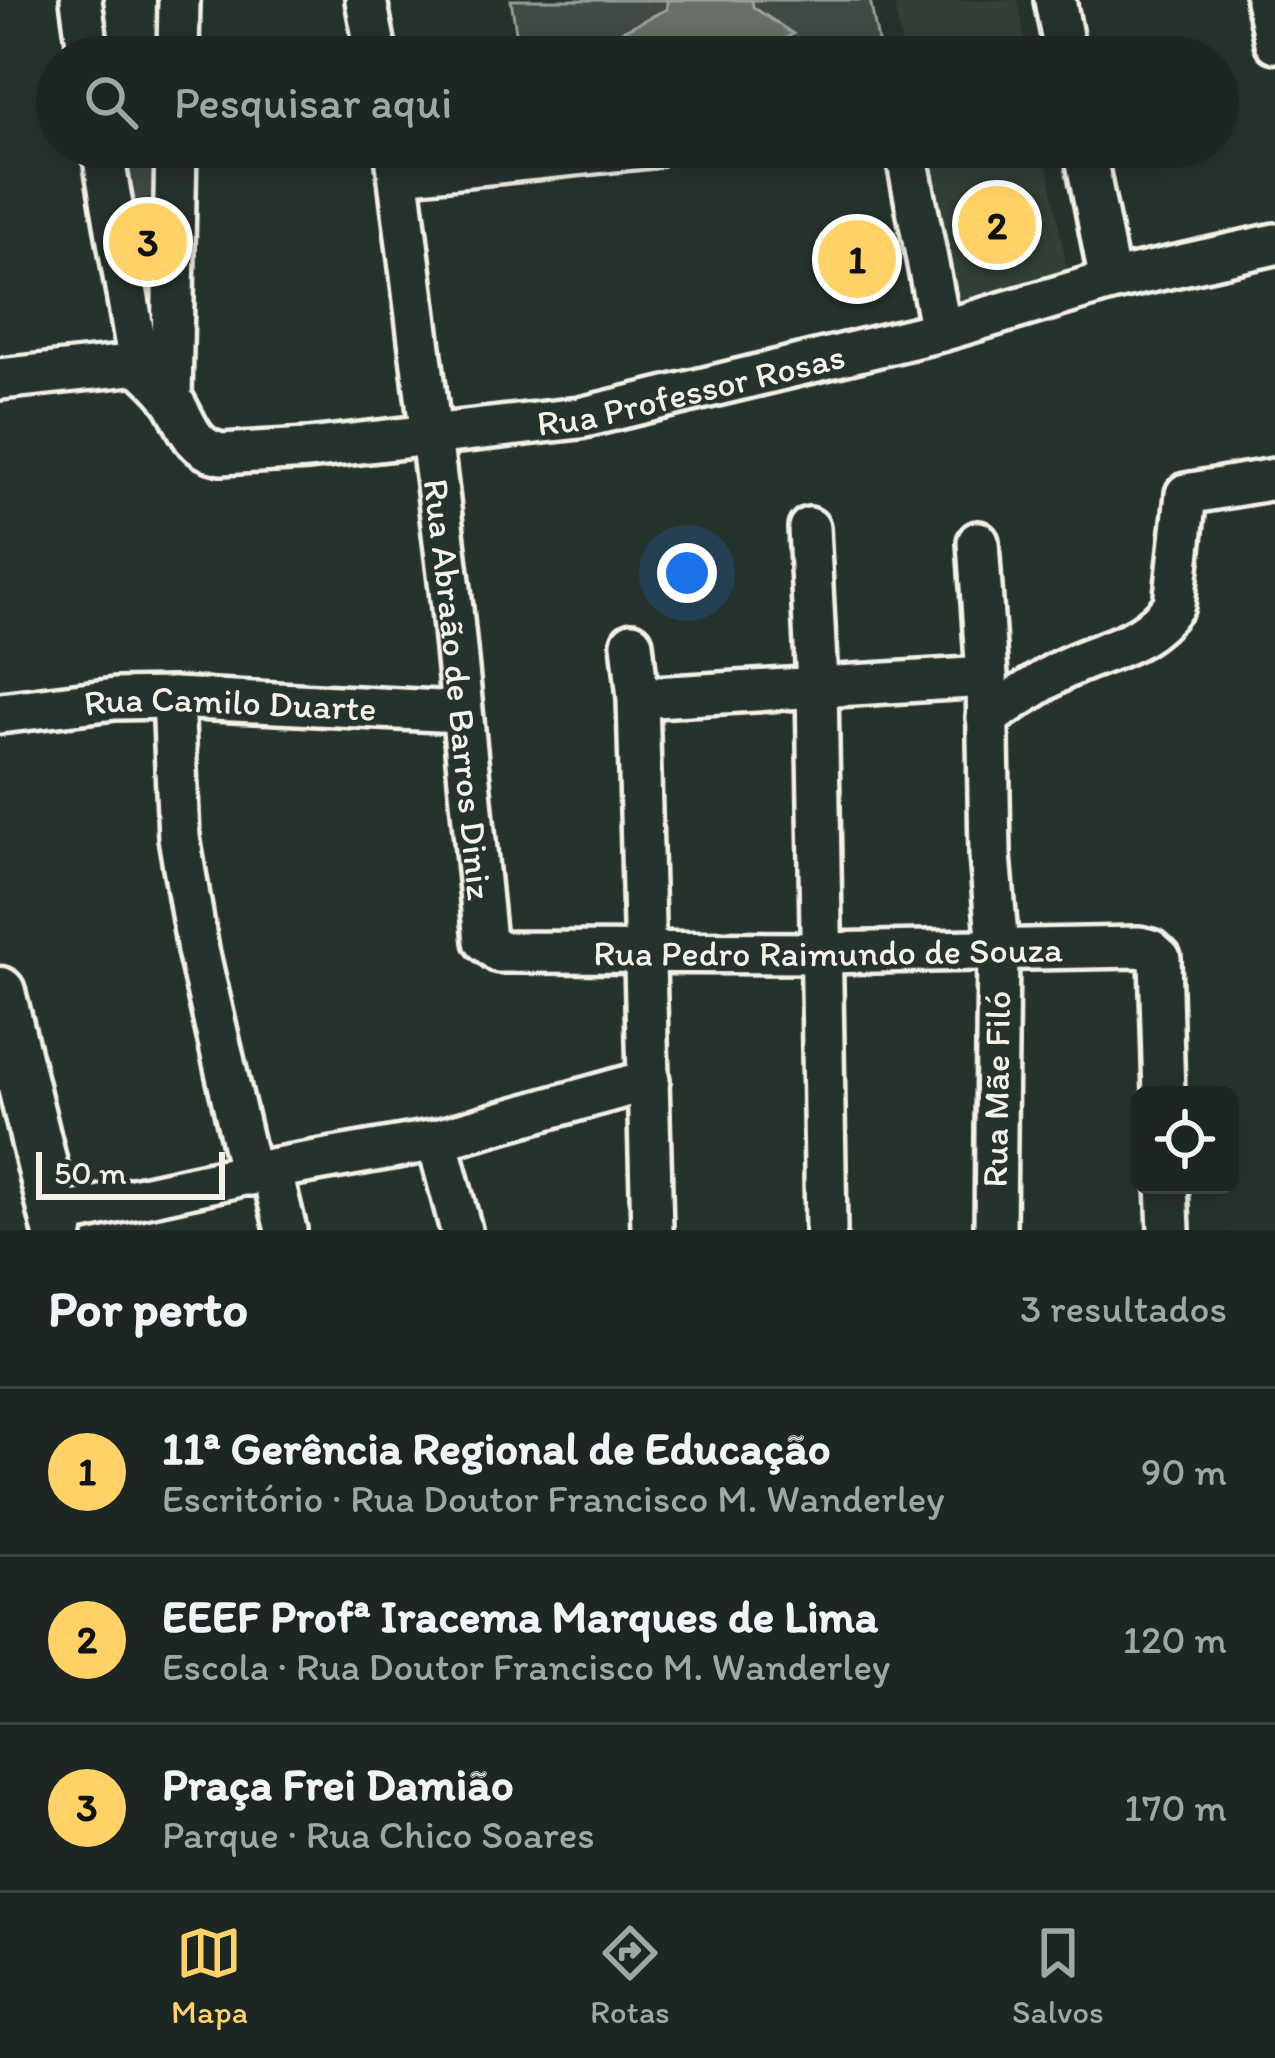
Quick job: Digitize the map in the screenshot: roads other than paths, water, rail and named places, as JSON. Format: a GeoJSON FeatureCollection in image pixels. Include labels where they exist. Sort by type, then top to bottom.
{"type":"FeatureCollection","features":[{"type":"Feature","properties":{"kind":"main road"},"geometry":{"type":"LineString","coordinates":[[0,992],[56,1223]]}},
{"type":"Feature","properties":{"kind":"street"},"geometry":{"type":"LineString","coordinates":[[81,0],[86,36]]}},
{"type":"Feature","properties":{"kind":"street"},"geometry":{"type":"LineString","coordinates":[[178,36],[179,0]]}},
{"type":"Feature","properties":{"kind":"street"},"geometry":{"type":"LineString","coordinates":[[366,0],[373,36]]}},
{"type":"Feature","properties":{"kind":"street"},"geometry":{"type":"LineString","coordinates":[[1054,0],[1062,36]]}},
{"type":"Feature","properties":{"kind":"street"},"geometry":{"type":"LineString","coordinates":[[1266,0],[1275,42]]}},
{"type":"Feature","properties":{"kind":"street"},"geometry":{"type":"LineString","coordinates":[[0,379],[139,364],[106,168]]}},
{"type":"Feature","properties":{"kind":"street"},"geometry":{"type":"LineString","coordinates":[[171,398],[176,168]]}},
{"type":"Feature","properties":{"kind":"street","name":"Rua Abraão de Barros Diniz"},"geometry":{"type":"LineString","coordinates":[[398,168],[450,589],[485,941]]}},
{"type":"Feature","properties":{"kind":"street"},"geometry":{"type":"LineString","coordinates":[[909,168],[941,332]]}},
{"type":"Feature","properties":{"kind":"street"},"geometry":{"type":"LineString","coordinates":[[1088,168],[1110,280]]}},
{"type":"Feature","properties":{"kind":"street","name":"Rua Professor Rosas"},"geometry":{"type":"LineString","coordinates":[[139,364],[171,398],[195,442],[221,454],[430,436],[580,418],[941,332],[1110,280],[1275,244]]}},
{"type":"Feature","properties":{"kind":"street"},"geometry":{"type":"LineString","coordinates":[[987,718],[1063,669],[1135,642],[1171,610],[1186,494],[1275,478]]}},
{"type":"Feature","properties":{"kind":"street"},"geometry":{"type":"LineString","coordinates":[[809,528],[817,684],[826,1230]]}},
{"type":"Feature","properties":{"kind":"street","name":"Rua Mãe Filó"},"geometry":{"type":"LineString","coordinates":[[979,542],[990,855],[998,949],[994,1230]]}},
{"type":"Feature","properties":{"kind":"street"},"geometry":{"type":"LineString","coordinates":[[632,643],[638,698],[652,1230]]}},
{"type":"Feature","properties":{"kind":"street"},"geometry":{"type":"LineString","coordinates":[[638,698],[987,676]]}},
{"type":"Feature","properties":{"kind":"street"},"geometry":{"type":"LineString","coordinates":[[173,698],[179,837],[198,950],[260,1172],[286,1230]]}},
{"type":"Feature","properties":{"kind":"street","name":"Rua Camilo Duarte"},"geometry":{"type":"LineString","coordinates":[[0,713],[115,699],[173,698],[460,712]]}},
{"type":"Feature","properties":{"kind":"street","name":"Rua Pedro Raimundo de Souza"},"geometry":{"type":"LineString","coordinates":[[485,941],[499,952],[645,955],[1139,947],[1160,958],[1164,1086]]}},
{"type":"Feature","properties":{"kind":"street"},"geometry":{"type":"LineString","coordinates":[[56,1223],[260,1172],[437,1140],[650,1080]]}},
{"type":"Feature","properties":{"kind":"street"},"geometry":{"type":"LineString","coordinates":[[437,1140],[461,1230]]}},
{"type":"Feature","properties":{"kind":"street"},"geometry":{"type":"LineString","coordinates":[[1167,1194],[1169,1230]]}},
{"type":"Feature","properties":{"kind":"place","name":"EEEF Profª Iracema Marques de Lima"},"geometry":{"type":"Point","coordinates":[997,225]}},
{"type":"Feature","properties":{"kind":"place","name":"Praça Frei Damião"},"geometry":{"type":"Point","coordinates":[148,242]}},
{"type":"Feature","properties":{"kind":"place","name":"11ª Gerência Regional de Educação"},"geometry":{"type":"Point","coordinates":[857,259]}}]}
